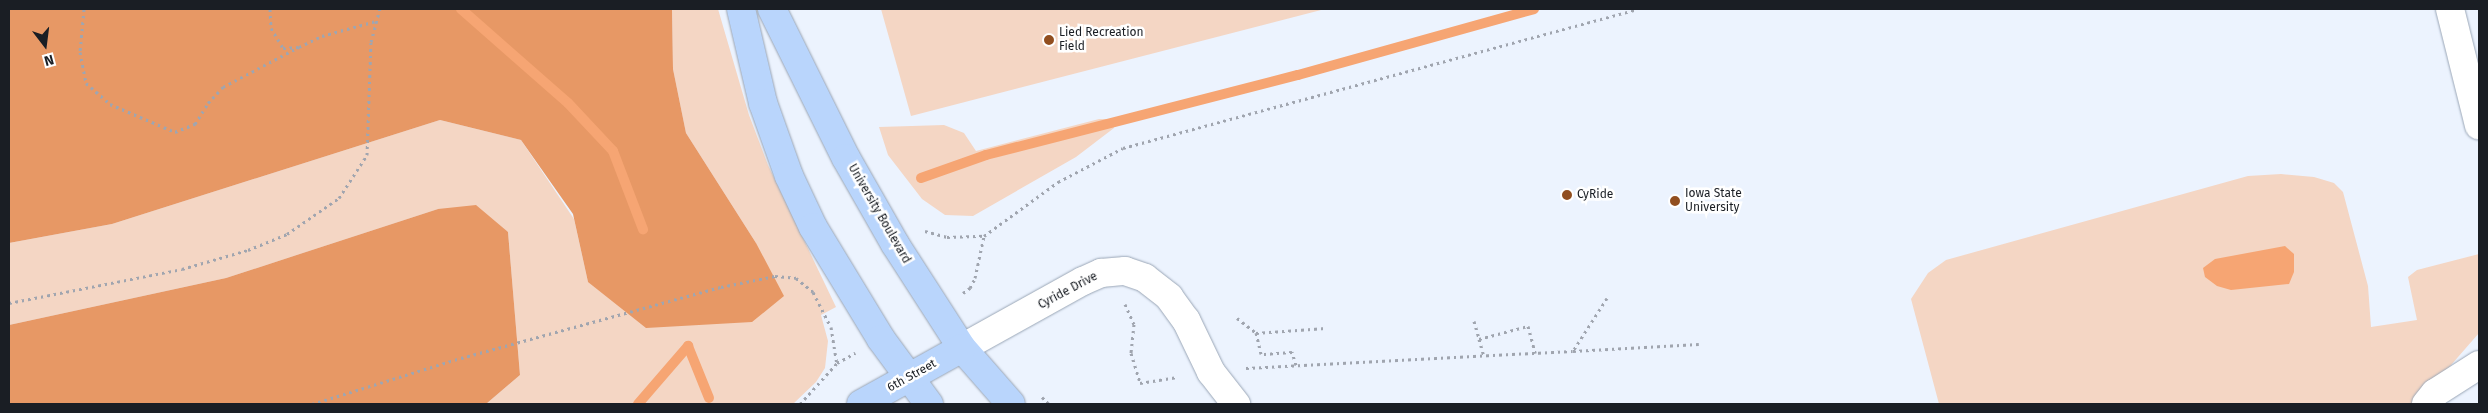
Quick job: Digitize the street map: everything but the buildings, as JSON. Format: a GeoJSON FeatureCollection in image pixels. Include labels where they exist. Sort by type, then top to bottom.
{"type":"FeatureCollection","features":[{"type":"Feature","properties":{"kind":"main road"},"geometry":{"type":"LineString","coordinates":[[741,9],[763,103],[789,176],[813,227],[908,378],[929,404]]}},
{"type":"Feature","properties":{"kind":"main road","name":"University Boulevard"},"geometry":{"type":"LineString","coordinates":[[772,9],[846,158],[962,348],[1011,404]]}},
{"type":"Feature","properties":{"kind":"main road","name":"6th Street"},"geometry":{"type":"LineString","coordinates":[[862,404],[962,348]]}},
{"type":"Feature","properties":{"kind":"street"},"geometry":{"type":"LineString","coordinates":[[2450,9],[2479,125]]}},
{"type":"Feature","properties":{"kind":"street","name":"Cyride Drive"},"geometry":{"type":"LineString","coordinates":[[962,348],[1083,281],[1101,274],[1125,271],[1145,278],[1168,297],[1186,320],[1211,372],[1236,404]]}},
{"type":"Feature","properties":{"kind":"street"},"geometry":{"type":"LineString","coordinates":[[2426,404],[2435,394],[2479,365]]}},
{"type":"Feature","properties":{"kind":"path"},"geometry":{"type":"LineString","coordinates":[[84,9],[80,52],[86,83],[110,104],[175,132],[195,124],[208,103],[223,88],[322,36],[376,20]]}},
{"type":"Feature","properties":{"kind":"path"},"geometry":{"type":"LineString","coordinates":[[270,9],[271,28],[283,48],[299,47]]}},
{"type":"Feature","properties":{"kind":"path"},"geometry":{"type":"LineString","coordinates":[[9,304],[182,269],[248,250],[287,234],[339,198],[367,155],[367,96],[371,42],[380,9]]}},
{"type":"Feature","properties":{"kind":"path"},"geometry":{"type":"LineString","coordinates":[[915,227],[947,237],[984,236],[1058,182],[1123,148],[1638,9]]}},
{"type":"Feature","properties":{"kind":"path"},"geometry":{"type":"LineString","coordinates":[[955,298],[970,288],[975,278],[984,236]]}},
{"type":"Feature","properties":{"kind":"path"},"geometry":{"type":"LineString","coordinates":[[312,404],[461,358],[722,287],[774,276],[796,278],[813,292],[831,327],[837,363],[800,404]]}},
{"type":"Feature","properties":{"kind":"path"},"geometry":{"type":"LineString","coordinates":[[1573,351],[1607,298]]}},
{"type":"Feature","properties":{"kind":"path"},"geometry":{"type":"LineString","coordinates":[[1119,300],[1124,303],[1134,324],[1131,353],[1140,383]]}},
{"type":"Feature","properties":{"kind":"path"},"geometry":{"type":"LineString","coordinates":[[1237,318],[1256,333],[1261,354],[1292,352],[1296,366]]}},
{"type":"Feature","properties":{"kind":"path"},"geometry":{"type":"LineString","coordinates":[[1474,321],[1484,356]]}},
{"type":"Feature","properties":{"kind":"path"},"geometry":{"type":"LineString","coordinates":[[1479,339],[1528,326],[1535,353]]}},
{"type":"Feature","properties":{"kind":"path"},"geometry":{"type":"LineString","coordinates":[[1256,333],[1326,328]]}},
{"type":"Feature","properties":{"kind":"path"},"geometry":{"type":"LineString","coordinates":[[1242,368],[1698,344]]}},
{"type":"Feature","properties":{"kind":"shaded area"},"geometry":{"type":"Polygon","coordinates":[[[9,9],[672,9],[673,69],[686,133],[756,243],[784,296],[752,322],[646,328],[588,282],[573,214],[521,140],[440,120],[112,224],[9,243],[9,9]]]}},
{"type":"Feature","properties":{"kind":"shaded area"},"geometry":{"type":"Polygon","coordinates":[[[672,9],[718,9],[749,115],[768,165],[836,307],[821,315],[828,341],[825,368],[816,382],[793,404],[486,404],[520,375],[508,232],[438,209],[226,278],[9,325],[9,243],[112,224],[440,120],[521,140],[574,219],[588,282],[756,243],[686,133],[673,69],[672,9]]]}},
{"type":"Feature","properties":{"kind":"shaded area","name":"Lied Recreation Field"},"geometry":{"type":"Polygon","coordinates":[[[881,9],[1325,9],[911,116],[881,9]]]}},
{"type":"Feature","properties":{"kind":"shaded area"},"geometry":{"type":"Polygon","coordinates":[[[1099,119],[1113,119],[1114,128],[1076,157],[973,216],[945,215],[922,199],[888,155],[879,127],[944,125],[964,133],[976,151],[1099,119]]]}},
{"type":"Feature","properties":{"kind":"shaded area"},"geometry":{"type":"Polygon","coordinates":[[[2281,174],[2314,177],[2334,183],[2343,192],[2368,286],[2371,327],[2417,320],[2408,277],[2417,270],[2479,254],[2479,333],[2417,404],[1939,404],[1911,299],[1928,273],[1946,260],[2248,176],[2281,174]]]}},
{"type":"Feature","properties":{"kind":"shaded area"},"geometry":{"type":"Polygon","coordinates":[[[476,205],[508,232],[520,375],[486,404],[9,404],[9,325],[226,278],[438,209],[476,205]]]}},
{"type":"Feature","properties":{"kind":"shaded area"},"geometry":{"type":"Polygon","coordinates":[[[2285,246],[2294,254],[2294,272],[2289,284],[2231,290],[2217,286],[2205,277],[2203,268],[2215,259],[2285,246]]]}},
{"type":"Feature","properties":{"kind":"waterway"},"geometry":{"type":"LineString","coordinates":[[461,9],[568,103],[613,151],[643,229]]}},
{"type":"Feature","properties":{"kind":"waterway"},"geometry":{"type":"LineString","coordinates":[[921,178],[986,155],[1298,75],[1534,9]]}},
{"type":"Feature","properties":{"kind":"waterway"},"geometry":{"type":"LineString","coordinates":[[638,404],[688,346],[709,398]]}},
{"type":"Feature","properties":{"kind":"place","name":"Lied Recreation Field"},"geometry":{"type":"Point","coordinates":[1049,40]}},
{"type":"Feature","properties":{"kind":"place","name":"CyRide"},"geometry":{"type":"Point","coordinates":[1567,195]}},
{"type":"Feature","properties":{"kind":"place","name":"Iowa State University"},"geometry":{"type":"Point","coordinates":[1675,201]}}]}
